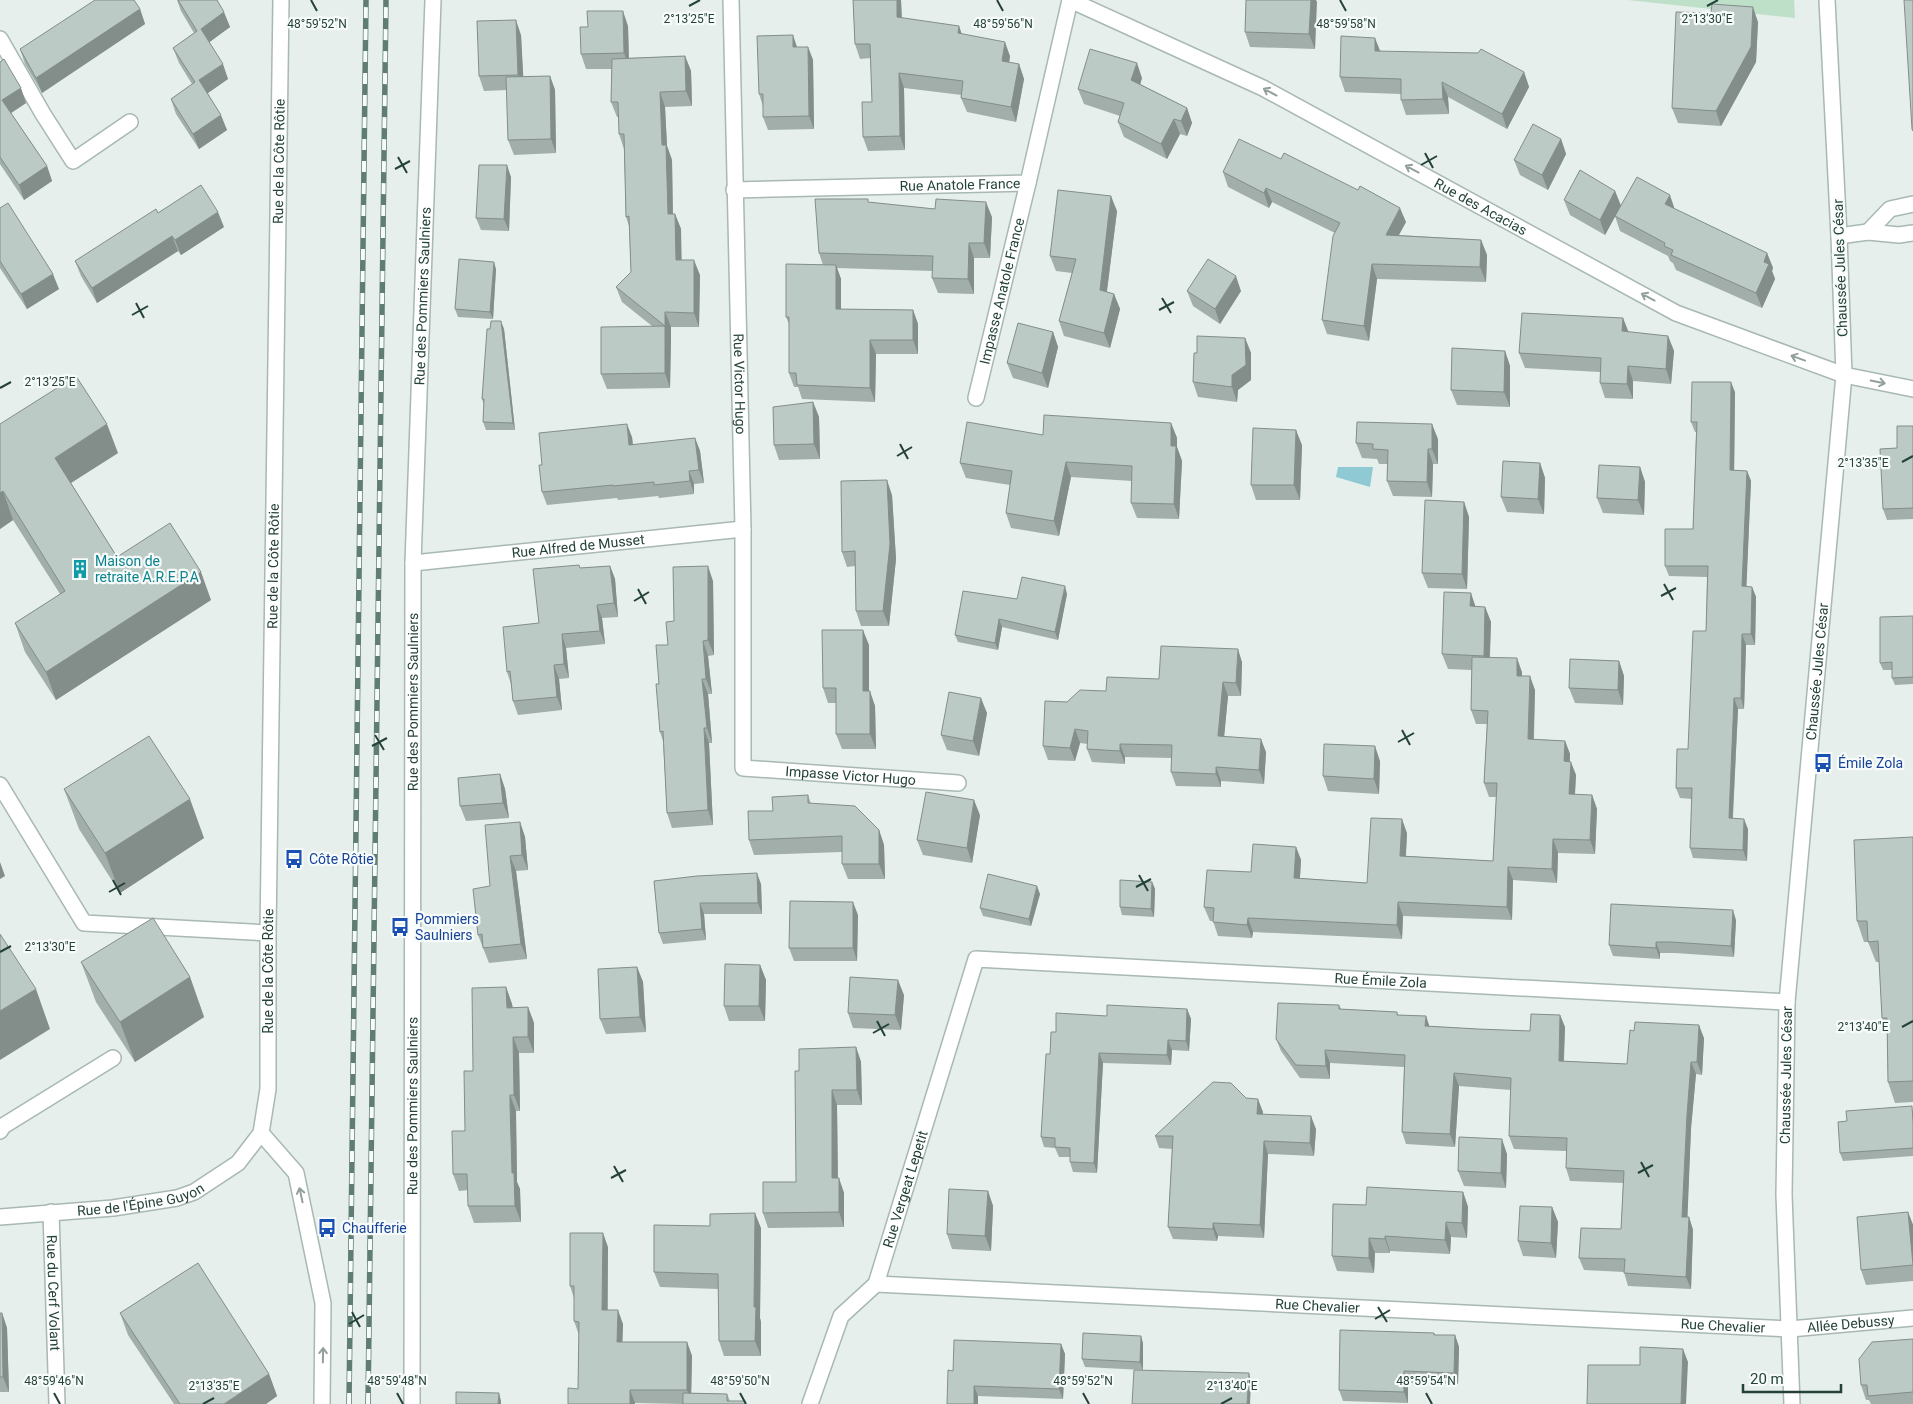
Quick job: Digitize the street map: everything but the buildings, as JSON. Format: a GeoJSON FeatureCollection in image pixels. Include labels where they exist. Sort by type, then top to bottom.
{"type":"FeatureCollection","features":[{"type":"Feature","properties":{"kind":"street","name":"Rue de la Côte Rôtie"},"geometry":{"type":"LineString","coordinates":[[260,1133],[268,1089],[268,933],[281,0]]}},
{"type":"Feature","properties":{"kind":"street","name":"Rue des Pommiers Saulniers"},"geometry":{"type":"LineString","coordinates":[[412,1404],[413,563],[433,0]]}},
{"type":"Feature","properties":{"kind":"street","name":"Rue Victor Hugo"},"geometry":{"type":"LineString","coordinates":[[731,0],[743,529],[743,768]]}},
{"type":"Feature","properties":{"kind":"street","name":"Rue Anatole France"},"geometry":{"type":"LineString","coordinates":[[734,190],[1028,183],[1070,0]]}},
{"type":"Feature","properties":{"kind":"street","name":"Rue des Acacias"},"geometry":{"type":"LineString","coordinates":[[1070,0],[1263,88],[1676,313],[1844,375]]}},
{"type":"Feature","properties":{"kind":"street","name":"Chaussée Jules César"},"geometry":{"type":"LineString","coordinates":[[1792,1404],[1784,1195],[1787,1002],[1844,375],[1827,0]]}},
{"type":"Feature","properties":{"kind":"street"},"geometry":{"type":"LineString","coordinates":[[0,39],[43,114],[73,161],[130,122]]}},
{"type":"Feature","properties":{"kind":"street","name":"Impasse Anatole France"},"geometry":{"type":"LineString","coordinates":[[976,398],[1028,183]]}},
{"type":"Feature","properties":{"kind":"street"},"geometry":{"type":"LineString","coordinates":[[1868,232],[1890,209],[1913,204]]}},
{"type":"Feature","properties":{"kind":"street"},"geometry":{"type":"LineString","coordinates":[[1839,236],[1868,232],[1899,235],[1913,233]]}},
{"type":"Feature","properties":{"kind":"street"},"geometry":{"type":"LineString","coordinates":[[1844,375],[1913,389]]}},
{"type":"Feature","properties":{"kind":"street","name":"Rue Alfred de Musset"},"geometry":{"type":"LineString","coordinates":[[413,563],[743,529]]}},
{"type":"Feature","properties":{"kind":"street","name":"Impasse Victor Hugo"},"geometry":{"type":"LineString","coordinates":[[743,768],[958,783]]}},
{"type":"Feature","properties":{"kind":"street"},"geometry":{"type":"LineString","coordinates":[[0,785],[84,923],[268,933]]}},
{"type":"Feature","properties":{"kind":"street","name":"Rue Émile Zola"},"geometry":{"type":"LineString","coordinates":[[976,959],[1787,1002]]}},
{"type":"Feature","properties":{"kind":"street","name":"Rue Vergeat Lepetit"},"geometry":{"type":"LineString","coordinates":[[876,1284],[976,959]]}},
{"type":"Feature","properties":{"kind":"street"},"geometry":{"type":"LineString","coordinates":[[0,1131],[3,1126],[113,1058]]}},
{"type":"Feature","properties":{"kind":"street"},"geometry":{"type":"LineString","coordinates":[[260,1133],[296,1173],[323,1303],[322,1404]]}},
{"type":"Feature","properties":{"kind":"street","name":"Rue de l'Épine Guyon"},"geometry":{"type":"LineString","coordinates":[[0,1217],[113,1208],[177,1198],[194,1192],[238,1163],[260,1133]]}},
{"type":"Feature","properties":{"kind":"street","name":"Rue du Cerf Volant"},"geometry":{"type":"LineString","coordinates":[[51,1212],[57,1404]]}},
{"type":"Feature","properties":{"kind":"street"},"geometry":{"type":"LineString","coordinates":[[810,1404],[841,1316],[876,1284]]}},
{"type":"Feature","properties":{"kind":"street","name":"Rue Chevalier"},"geometry":{"type":"LineString","coordinates":[[876,1284],[1790,1329]]}},
{"type":"Feature","properties":{"kind":"street","name":"Allée Debussy"},"geometry":{"type":"LineString","coordinates":[[1790,1329],[1913,1318]]}},
{"type":"Feature","properties":{"kind":"green space"},"geometry":{"type":"Polygon","coordinates":[[[1628,0],[1794,0],[1795,18],[1628,0]]]}},
{"type":"Feature","properties":{"kind":"water"},"geometry":{"type":"Polygon","coordinates":[[[1338,467],[1373,467],[1370,487],[1336,477],[1338,467]]]}},
{"type":"Feature","properties":{"kind":"railway"},"geometry":{"type":"LineString","coordinates":[[349,1404],[366,0]]}},
{"type":"Feature","properties":{"kind":"railway"},"geometry":{"type":"LineString","coordinates":[[368,1404],[386,0]]}},
{"type":"Feature","properties":{"kind":"place","name":"Maison de retraite A.R.E.P.A"},"geometry":{"type":"Point","coordinates":[80,569]}},
{"type":"Feature","properties":{"kind":"place","name":"Émile Zola"},"geometry":{"type":"Point","coordinates":[1823,763]}},
{"type":"Feature","properties":{"kind":"place","name":"Côte Rôtie"},"geometry":{"type":"Point","coordinates":[294,859]}},
{"type":"Feature","properties":{"kind":"place","name":"Pommiers Saulniers"},"geometry":{"type":"Point","coordinates":[400,927]}},
{"type":"Feature","properties":{"kind":"place","name":"Chaufferie"},"geometry":{"type":"Point","coordinates":[327,1228]}}]}
